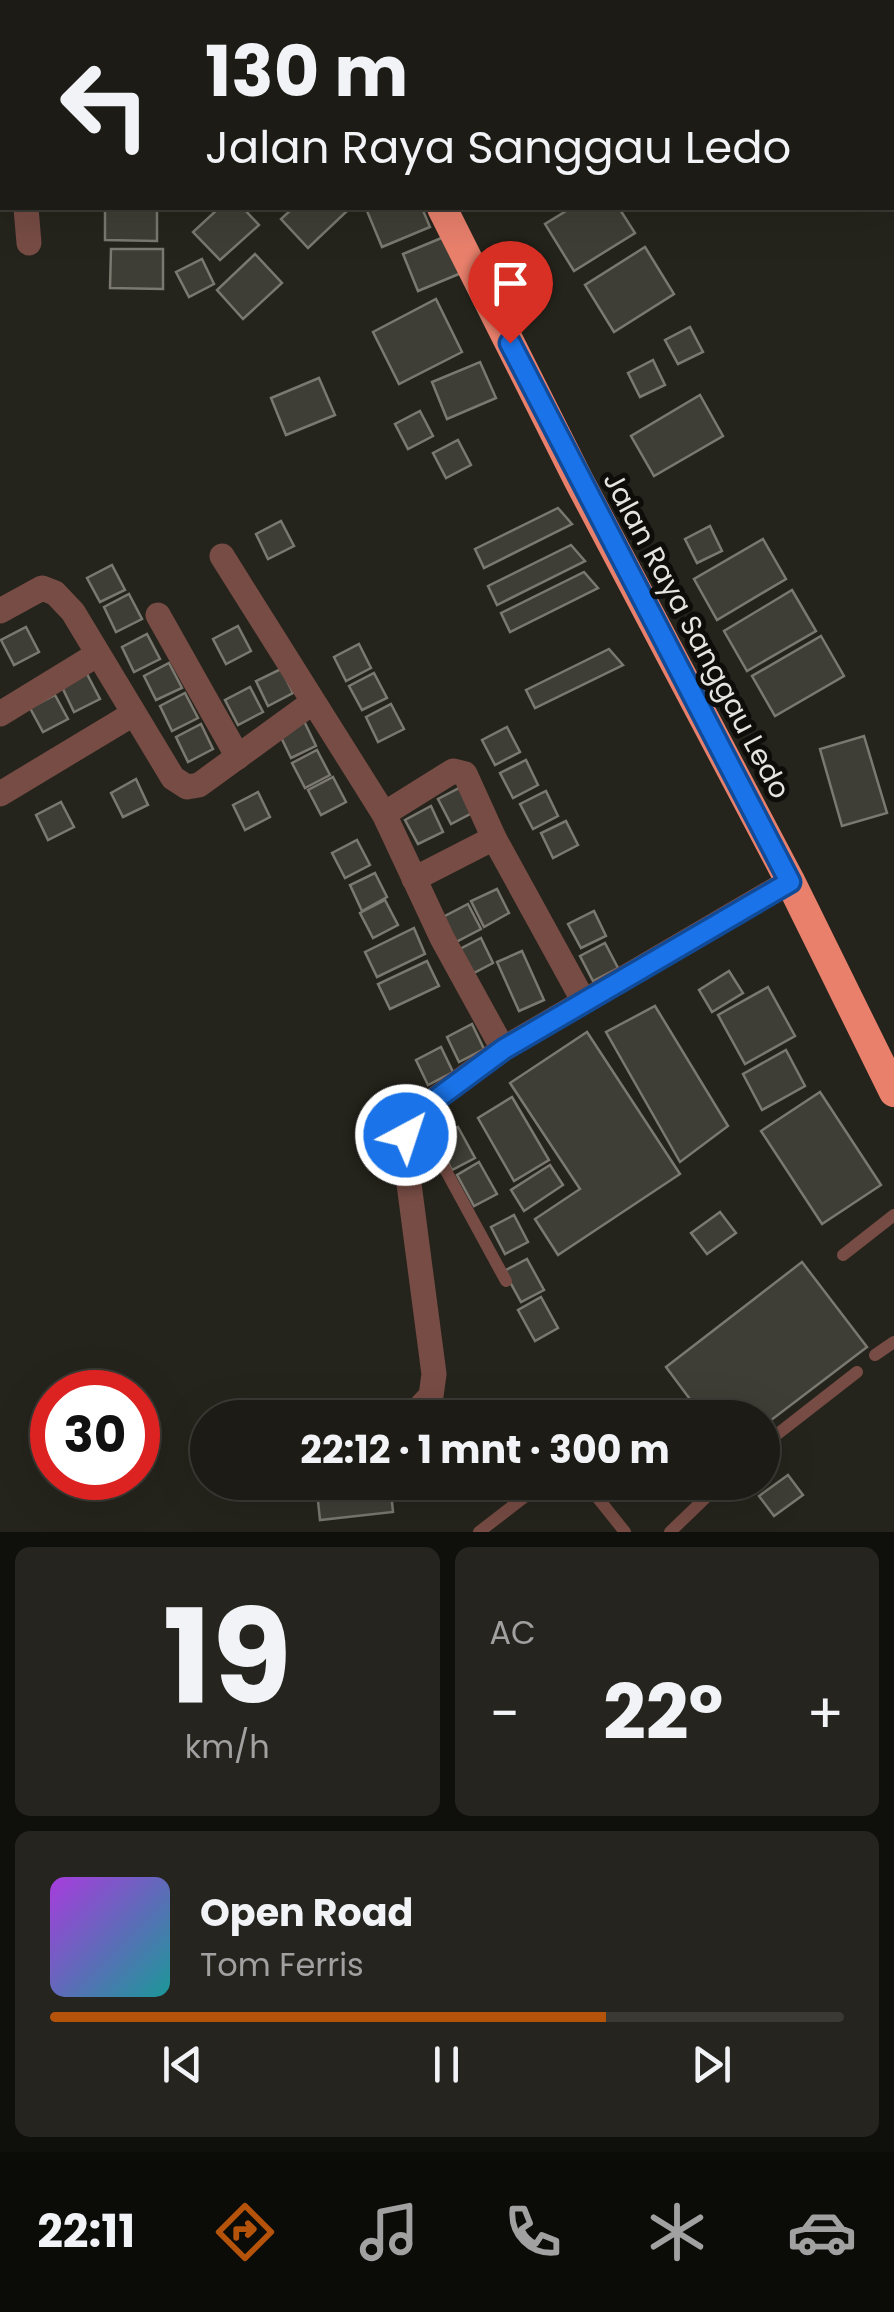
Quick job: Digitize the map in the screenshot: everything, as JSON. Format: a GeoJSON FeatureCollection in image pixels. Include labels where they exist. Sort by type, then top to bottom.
{"type":"FeatureCollection","features":[{"type":"Feature","properties":{"kind":"highway","name":"Jalan Raya Sanggau Ledo"},"geometry":{"type":"LineString","coordinates":[[443,210],[578,479],[790,882],[894,1092]]}},
{"type":"Feature","properties":{"kind":"street"},"geometry":{"type":"LineString","coordinates":[[26,210],[29,243]]}},
{"type":"Feature","properties":{"kind":"street"},"geometry":{"type":"LineString","coordinates":[[222,556],[384,814],[504,1049]]}},
{"type":"Feature","properties":{"kind":"street"},"geometry":{"type":"LineString","coordinates":[[0,612],[42,588],[55,593],[74,612],[173,778],[187,787],[199,785],[313,702]]}},
{"type":"Feature","properties":{"kind":"street"},"geometry":{"type":"LineString","coordinates":[[158,615],[238,757]]}},
{"type":"Feature","properties":{"kind":"street"},"geometry":{"type":"LineString","coordinates":[[0,714],[98,654]]}},
{"type":"Feature","properties":{"kind":"street"},"geometry":{"type":"LineString","coordinates":[[0,794],[133,714]]}},
{"type":"Feature","properties":{"kind":"street"},"geometry":{"type":"LineString","coordinates":[[384,814],[448,773],[465,774],[494,838],[584,1000]]}},
{"type":"Feature","properties":{"kind":"street"},"geometry":{"type":"LineString","coordinates":[[414,879],[494,838]]}},
{"type":"Feature","properties":{"kind":"street"},"geometry":{"type":"LineString","coordinates":[[427,1400],[434,1374],[406,1161],[406,1135],[416,1114],[504,1049],[790,882]]}},
{"type":"Feature","properties":{"kind":"lane"},"geometry":{"type":"LineString","coordinates":[[416,1114],[506,1282]]}},
{"type":"Feature","properties":{"kind":"lane"},"geometry":{"type":"LineString","coordinates":[[843,1255],[894,1215]]}},
{"type":"Feature","properties":{"kind":"lane"},"geometry":{"type":"LineString","coordinates":[[875,1356],[894,1342]]}},
{"type":"Feature","properties":{"kind":"lane"},"geometry":{"type":"LineString","coordinates":[[780,1432],[856,1372]]}},
{"type":"Feature","properties":{"kind":"lane"},"geometry":{"type":"LineString","coordinates":[[479,1532],[521,1500]]}},
{"type":"Feature","properties":{"kind":"lane"},"geometry":{"type":"LineString","coordinates":[[600,1500],[625,1532]]}},
{"type":"Feature","properties":{"kind":"lane"},"geometry":{"type":"LineString","coordinates":[[670,1532],[703,1500]]}},
{"type":"Feature","properties":{"kind":"building"},"geometry":{"type":"Polygon","coordinates":[[[105,210],[157,210],[157,241],[105,240],[105,210]]]}},
{"type":"Feature","properties":{"kind":"building"},"geometry":{"type":"Polygon","coordinates":[[[217,210],[245,210],[259,225],[220,260],[193,232],[217,210]]]}},
{"type":"Feature","properties":{"kind":"building"},"geometry":{"type":"Polygon","coordinates":[[[291,210],[346,212],[308,248],[281,219],[291,210]]]}},
{"type":"Feature","properties":{"kind":"building"},"geometry":{"type":"Polygon","coordinates":[[[423,210],[430,227],[382,247],[367,211],[423,210]]]}},
{"type":"Feature","properties":{"kind":"building"},"geometry":{"type":"Polygon","coordinates":[[[568,210],[620,210],[635,233],[574,271],[545,224],[568,210]]]}},
{"type":"Feature","properties":{"kind":"building"},"geometry":{"type":"Polygon","coordinates":[[[451,234],[466,271],[418,291],[403,254],[451,234]]]}},
{"type":"Feature","properties":{"kind":"building"},"geometry":{"type":"Polygon","coordinates":[[[645,247],[674,294],[614,332],[585,285],[645,247]]]}},
{"type":"Feature","properties":{"kind":"building"},"geometry":{"type":"Polygon","coordinates":[[[111,249],[163,249],[163,289],[110,288],[111,249]]]}},
{"type":"Feature","properties":{"kind":"building"},"geometry":{"type":"Polygon","coordinates":[[[255,254],[282,283],[243,319],[217,290],[255,254]]]}},
{"type":"Feature","properties":{"kind":"building"},"geometry":{"type":"Polygon","coordinates":[[[202,259],[214,284],[189,297],[176,272],[202,259]]]}},
{"type":"Feature","properties":{"kind":"building"},"geometry":{"type":"Polygon","coordinates":[[[436,299],[462,352],[399,384],[373,332],[436,299]]]}},
{"type":"Feature","properties":{"kind":"building"},"geometry":{"type":"Polygon","coordinates":[[[690,327],[703,352],[678,364],[665,340],[690,327]]]}},
{"type":"Feature","properties":{"kind":"building"},"geometry":{"type":"Polygon","coordinates":[[[653,360],[665,385],[640,397],[628,373],[653,360]]]}},
{"type":"Feature","properties":{"kind":"building"},"geometry":{"type":"Polygon","coordinates":[[[480,362],[496,398],[447,419],[432,382],[480,362]]]}},
{"type":"Feature","properties":{"kind":"building"},"geometry":{"type":"Polygon","coordinates":[[[319,378],[335,415],[286,435],[271,398],[319,378]]]}},
{"type":"Feature","properties":{"kind":"building"},"geometry":{"type":"Polygon","coordinates":[[[700,395],[723,436],[654,476],[631,436],[700,395]]]}},
{"type":"Feature","properties":{"kind":"building"},"geometry":{"type":"Polygon","coordinates":[[[420,411],[433,436],[408,449],[395,424],[420,411]]]}},
{"type":"Feature","properties":{"kind":"building"},"geometry":{"type":"Polygon","coordinates":[[[458,440],[471,465],[446,478],[433,453],[458,440]]]}},
{"type":"Feature","properties":{"kind":"building"},"geometry":{"type":"Polygon","coordinates":[[[558,508],[572,524],[484,568],[475,549],[558,508]]]}},
{"type":"Feature","properties":{"kind":"building"},"geometry":{"type":"Polygon","coordinates":[[[281,521],[294,546],[268,559],[256,534],[281,521]]]}},
{"type":"Feature","properties":{"kind":"building"},"geometry":{"type":"Polygon","coordinates":[[[710,526],[722,551],[697,563],[685,539],[710,526]]]}},
{"type":"Feature","properties":{"kind":"building"},"geometry":{"type":"Polygon","coordinates":[[[763,539],[786,579],[717,620],[694,579],[763,539]]]}},
{"type":"Feature","properties":{"kind":"building"},"geometry":{"type":"Polygon","coordinates":[[[571,545],[585,561],[497,605],[488,586],[571,545]]]}},
{"type":"Feature","properties":{"kind":"building"},"geometry":{"type":"Polygon","coordinates":[[[112,565],[125,590],[100,602],[87,578],[112,565]]]}},
{"type":"Feature","properties":{"kind":"building"},"geometry":{"type":"Polygon","coordinates":[[[584,572],[598,588],[510,632],[501,613],[584,572]]]}},
{"type":"Feature","properties":{"kind":"building"},"geometry":{"type":"Polygon","coordinates":[[[792,590],[816,631],[747,671],[724,631],[792,590]]]}},
{"type":"Feature","properties":{"kind":"building"},"geometry":{"type":"Polygon","coordinates":[[[129,594],[142,619],[116,632],[104,607],[129,594]]]}},
{"type":"Feature","properties":{"kind":"building"},"geometry":{"type":"Polygon","coordinates":[[[238,626],[251,651],[226,664],[213,639],[238,626]]]}},
{"type":"Feature","properties":{"kind":"building"},"geometry":{"type":"Polygon","coordinates":[[[26,627],[39,652],[14,665],[1,640],[26,627]]]}},
{"type":"Feature","properties":{"kind":"building"},"geometry":{"type":"Polygon","coordinates":[[[147,634],[160,659],[134,672],[122,647],[147,634]]]}},
{"type":"Feature","properties":{"kind":"building"},"geometry":{"type":"Polygon","coordinates":[[[821,636],[844,676],[775,716],[752,676],[821,636]]]}},
{"type":"Feature","properties":{"kind":"building"},"geometry":{"type":"Polygon","coordinates":[[[359,644],[371,668],[346,681],[334,657],[359,644]]]}},
{"type":"Feature","properties":{"kind":"building"},"geometry":{"type":"Polygon","coordinates":[[[609,649],[623,665],[535,708],[526,690],[609,649]]]}},
{"type":"Feature","properties":{"kind":"building"},"geometry":{"type":"Polygon","coordinates":[[[169,663],[182,688],[156,700],[144,676],[169,663]]]}},
{"type":"Feature","properties":{"kind":"building"},"geometry":{"type":"Polygon","coordinates":[[[281,669],[293,693],[268,706],[256,681],[281,669]]]}},
{"type":"Feature","properties":{"kind":"building"},"geometry":{"type":"Polygon","coordinates":[[[374,673],[387,698],[362,710],[349,686],[374,673]]]}},
{"type":"Feature","properties":{"kind":"building"},"geometry":{"type":"Polygon","coordinates":[[[87,674],[100,699],[74,712],[62,687],[87,674]]]}},
{"type":"Feature","properties":{"kind":"building"},"geometry":{"type":"Polygon","coordinates":[[[250,687],[263,712],[238,725],[225,700],[250,687]]]}},
{"type":"Feature","properties":{"kind":"building"},"geometry":{"type":"Polygon","coordinates":[[[185,693],[198,718],[172,731],[160,706],[185,693]]]}},
{"type":"Feature","properties":{"kind":"building"},"geometry":{"type":"Polygon","coordinates":[[[55,695],[68,719],[43,732],[30,708],[55,695]]]}},
{"type":"Feature","properties":{"kind":"building"},"geometry":{"type":"Polygon","coordinates":[[[391,704],[404,729],[378,742],[366,717],[391,704]]]}},
{"type":"Feature","properties":{"kind":"building"},"geometry":{"type":"Polygon","coordinates":[[[304,721],[316,746],[291,758],[279,733],[304,721]]]}},
{"type":"Feature","properties":{"kind":"building"},"geometry":{"type":"Polygon","coordinates":[[[201,724],[213,749],[188,762],[176,737],[201,724]]]}},
{"type":"Feature","properties":{"kind":"building"},"geometry":{"type":"Polygon","coordinates":[[[507,727],[520,752],[495,765],[482,740],[507,727]]]}},
{"type":"Feature","properties":{"kind":"building"},"geometry":{"type":"Polygon","coordinates":[[[864,736],[887,813],[842,826],[820,749],[864,736]]]}},
{"type":"Feature","properties":{"kind":"building"},"geometry":{"type":"Polygon","coordinates":[[[317,750],[330,775],[305,788],[292,763],[317,750]]]}},
{"type":"Feature","properties":{"kind":"building"},"geometry":{"type":"Polygon","coordinates":[[[526,760],[538,785],[513,798],[500,773],[526,760]]]}},
{"type":"Feature","properties":{"kind":"building"},"geometry":{"type":"Polygon","coordinates":[[[333,777],[346,802],[321,815],[308,790],[333,777]]]}},
{"type":"Feature","properties":{"kind":"building"},"geometry":{"type":"Polygon","coordinates":[[[136,779],[148,805],[123,817],[111,793],[136,779]]]}},
{"type":"Feature","properties":{"kind":"building"},"geometry":{"type":"Polygon","coordinates":[[[463,786],[476,811],[451,824],[438,799],[463,786]]]}},
{"type":"Feature","properties":{"kind":"building"},"geometry":{"type":"Polygon","coordinates":[[[546,791],[558,816],[533,829],[520,804],[546,791]]]}},
{"type":"Feature","properties":{"kind":"building"},"geometry":{"type":"Polygon","coordinates":[[[258,792],[270,817],[245,830],[233,805],[258,792]]]}},
{"type":"Feature","properties":{"kind":"building"},"geometry":{"type":"Polygon","coordinates":[[[61,802],[74,827],[48,840],[36,815],[61,802]]]}},
{"type":"Feature","properties":{"kind":"building"},"geometry":{"type":"Polygon","coordinates":[[[431,806],[443,832],[418,844],[405,820],[431,806]]]}},
{"type":"Feature","properties":{"kind":"building"},"geometry":{"type":"Polygon","coordinates":[[[566,821],[578,845],[553,858],[541,833],[566,821]]]}},
{"type":"Feature","properties":{"kind":"building"},"geometry":{"type":"Polygon","coordinates":[[[357,840],[370,865],[345,878],[332,853],[357,840]]]}},
{"type":"Feature","properties":{"kind":"building"},"geometry":{"type":"Polygon","coordinates":[[[375,873],[387,897],[362,911],[350,885],[375,873]]]}},
{"type":"Feature","properties":{"kind":"building"},"geometry":{"type":"Polygon","coordinates":[[[497,889],[509,913],[484,927],[471,901],[497,889]]]}},
{"type":"Feature","properties":{"kind":"building"},"geometry":{"type":"Polygon","coordinates":[[[385,900],[398,925],[373,938],[360,913],[385,900]]]}},
{"type":"Feature","properties":{"kind":"building"},"geometry":{"type":"Polygon","coordinates":[[[468,904],[481,929],[456,942],[443,917],[468,904]]]}},
{"type":"Feature","properties":{"kind":"building"},"geometry":{"type":"Polygon","coordinates":[[[594,911],[606,936],[581,948],[568,924],[594,911]]]}},
{"type":"Feature","properties":{"kind":"building"},"geometry":{"type":"Polygon","coordinates":[[[414,928],[425,954],[377,977],[365,952],[414,928]]]}},
{"type":"Feature","properties":{"kind":"building"},"geometry":{"type":"Polygon","coordinates":[[[481,938],[493,963],[468,976],[456,951],[481,938]]]}},
{"type":"Feature","properties":{"kind":"building"},"geometry":{"type":"Polygon","coordinates":[[[605,943],[618,968],[593,981],[580,956],[605,943]]]}},
{"type":"Feature","properties":{"kind":"building"},"geometry":{"type":"Polygon","coordinates":[[[522,951],[544,1000],[519,1011],[497,962],[522,951]]]}},
{"type":"Feature","properties":{"kind":"building"},"geometry":{"type":"Polygon","coordinates":[[[427,961],[439,986],[390,1009],[378,984],[427,961]]]}},
{"type":"Feature","properties":{"kind":"building"},"geometry":{"type":"Polygon","coordinates":[[[729,971],[743,993],[712,1012],[699,990],[729,971]]]}},
{"type":"Feature","properties":{"kind":"building"},"geometry":{"type":"Polygon","coordinates":[[[768,987],[795,1036],[745,1064],[718,1015],[768,987]]]}},
{"type":"Feature","properties":{"kind":"building"},"geometry":{"type":"Polygon","coordinates":[[[655,1006],[728,1126],[680,1162],[606,1032],[655,1006]]]}},
{"type":"Feature","properties":{"kind":"building"},"geometry":{"type":"Polygon","coordinates":[[[472,1024],[484,1049],[459,1062],[447,1037],[472,1024]]]}},
{"type":"Feature","properties":{"kind":"building"},"geometry":{"type":"Polygon","coordinates":[[[587,1032],[680,1174],[558,1255],[535,1219],[580,1189],[510,1083],[587,1032]]]}},
{"type":"Feature","properties":{"kind":"building"},"geometry":{"type":"Polygon","coordinates":[[[441,1047],[453,1072],[428,1085],[416,1060],[441,1047]]]}},
{"type":"Feature","properties":{"kind":"building"},"geometry":{"type":"Polygon","coordinates":[[[786,1050],[805,1086],[762,1110],[743,1074],[786,1050]]]}},
{"type":"Feature","properties":{"kind":"building"},"geometry":{"type":"Polygon","coordinates":[[[820,1092],[881,1185],[822,1224],[761,1131],[820,1092]]]}},
{"type":"Feature","properties":{"kind":"building"},"geometry":{"type":"Polygon","coordinates":[[[512,1097],[549,1160],[514,1181],[478,1118],[512,1097]]]}},
{"type":"Feature","properties":{"kind":"building"},"geometry":{"type":"Polygon","coordinates":[[[458,1127],[475,1158],[452,1170],[435,1139],[458,1127]]]}},
{"type":"Feature","properties":{"kind":"building"},"geometry":{"type":"Polygon","coordinates":[[[479,1162],[497,1194],[474,1206],[457,1175],[479,1162]]]}},
{"type":"Feature","properties":{"kind":"building"},"geometry":{"type":"Polygon","coordinates":[[[550,1165],[563,1185],[524,1211],[511,1190],[550,1165]]]}},
{"type":"Feature","properties":{"kind":"building"},"geometry":{"type":"Polygon","coordinates":[[[720,1212],[736,1233],[707,1254],[691,1233],[720,1212]]]}},
{"type":"Feature","properties":{"kind":"building"},"geometry":{"type":"Polygon","coordinates":[[[514,1215],[528,1242],[505,1254],[491,1227],[514,1215]]]}},
{"type":"Feature","properties":{"kind":"building"},"geometry":{"type":"Polygon","coordinates":[[[527,1259],[544,1290],[521,1302],[504,1271],[527,1259]]]}},
{"type":"Feature","properties":{"kind":"building"},"geometry":{"type":"Polygon","coordinates":[[[802,1262],[867,1347],[780,1413],[780,1400],[691,1400],[666,1367],[802,1262]]]}},
{"type":"Feature","properties":{"kind":"building"},"geometry":{"type":"Polygon","coordinates":[[[541,1297],[558,1328],[535,1341],[518,1310],[541,1297]]]}},
{"type":"Feature","properties":{"kind":"building"},"geometry":{"type":"Polygon","coordinates":[[[788,1475],[803,1495],[774,1516],[762,1500],[780,1500],[780,1481],[788,1475]]]}},
{"type":"Feature","properties":{"kind":"building"},"geometry":{"type":"Polygon","coordinates":[[[318,1500],[392,1500],[393,1512],[320,1520],[318,1500]]]}},
{"type":"Feature","properties":{"kind":"route"},"geometry":{"type":"LineString","coordinates":[[406,1135],[416,1114],[504,1049],[790,882],[510,343]]}}]}
